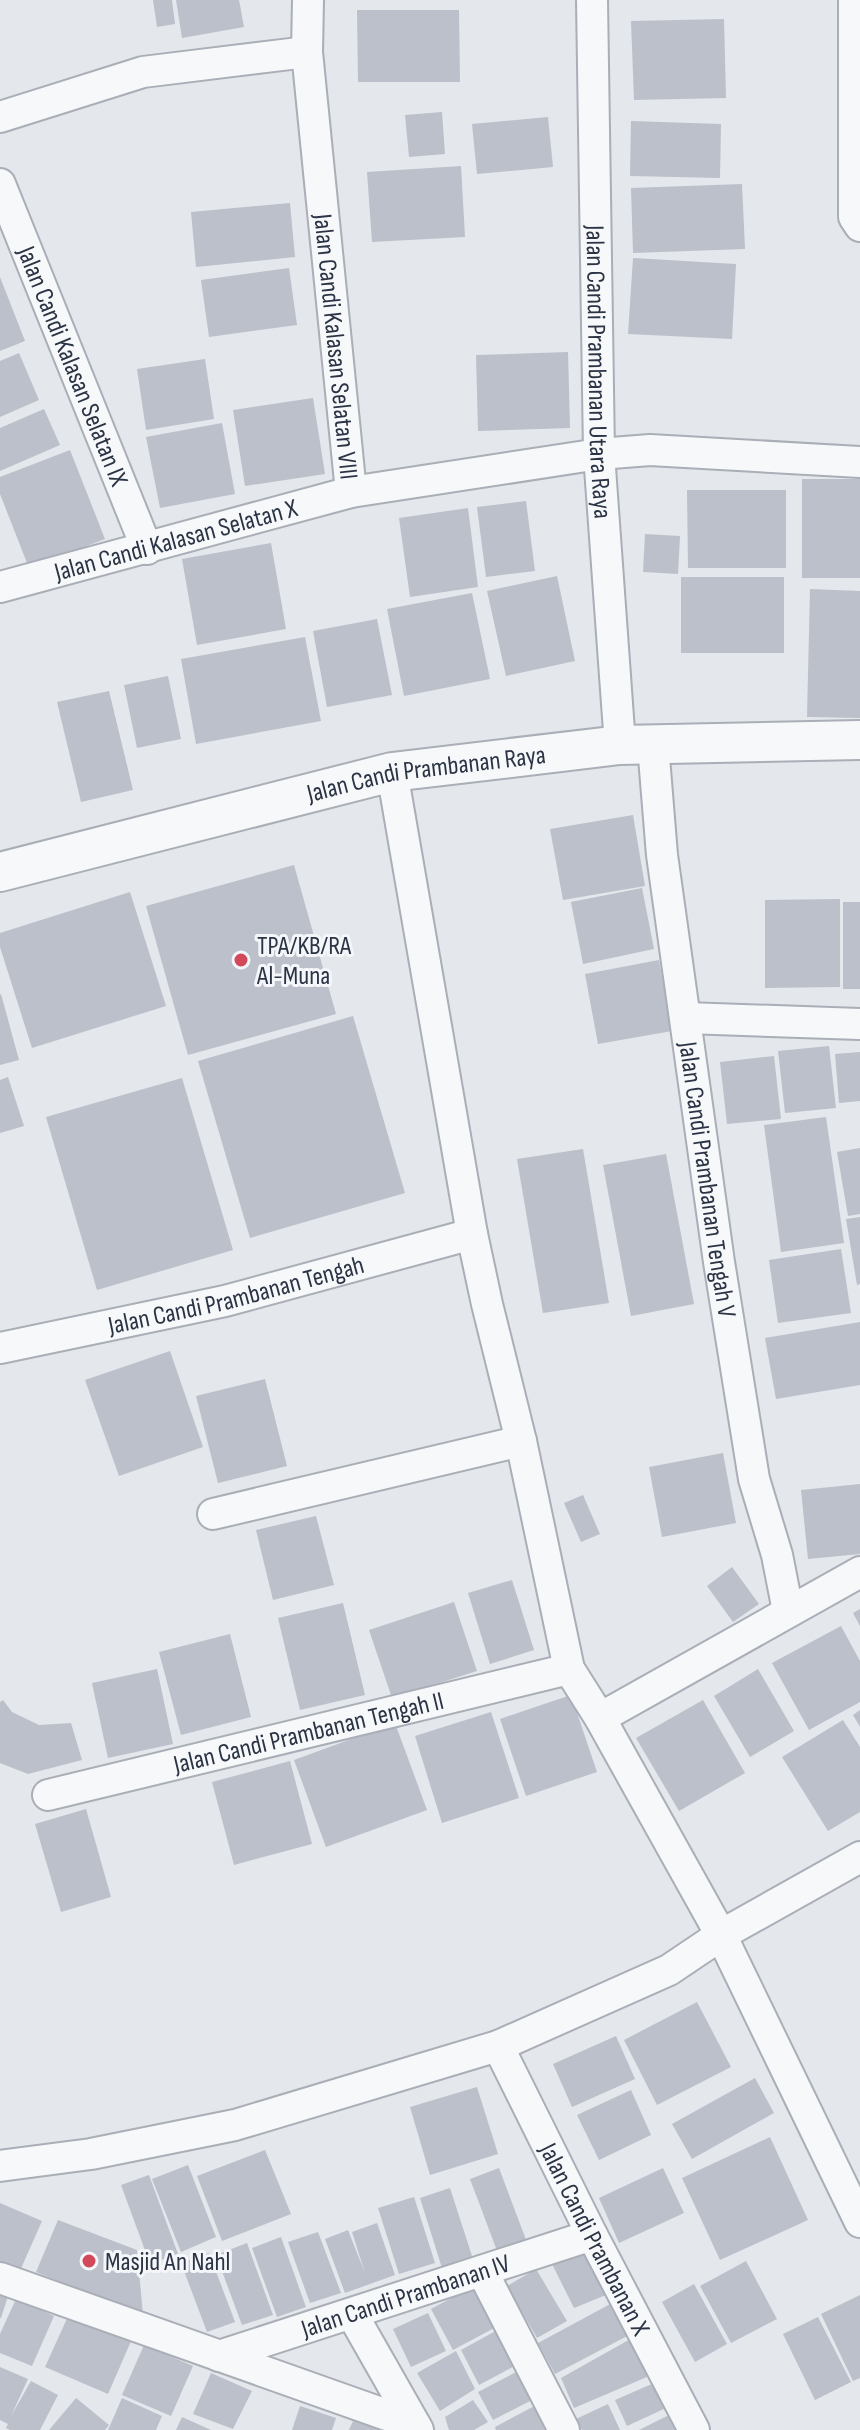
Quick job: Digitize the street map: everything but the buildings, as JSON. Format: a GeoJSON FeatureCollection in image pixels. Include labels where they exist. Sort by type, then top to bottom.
{"type":"FeatureCollection","features":[{"type":"Feature","properties":{"kind":"street","name":"Jalan Candi Kalasan Selatan VIII"},"geometry":{"type":"LineString","coordinates":[[308,0],[307,52],[351,492],[599,454],[650,450],[860,462]]}},
{"type":"Feature","properties":{"kind":"street","name":"Jalan Candi Prambanan Utara Raya"},"geometry":{"type":"LineString","coordinates":[[592,0],[599,454],[637,745]]}},
{"type":"Feature","properties":{"kind":"street"},"geometry":{"type":"LineString","coordinates":[[854,0],[854,217],[860,226]]}},
{"type":"Feature","properties":{"kind":"street"},"geometry":{"type":"LineString","coordinates":[[0,117],[143,72],[307,52]]}},
{"type":"Feature","properties":{"kind":"street","name":"Jalan Candi Kalasan Selatan IX"},"geometry":{"type":"LineString","coordinates":[[0,184],[147,549]]}},
{"type":"Feature","properties":{"kind":"street","name":"Jalan Candi Kalasan Selatan X"},"geometry":{"type":"LineString","coordinates":[[0,587],[351,492]]}},
{"type":"Feature","properties":{"kind":"street","name":"Jalan Candi Prambanan Raya"},"geometry":{"type":"LineString","coordinates":[[0,872],[392,772],[637,745],[860,740]]}},
{"type":"Feature","properties":{"kind":"street","name":"Jalan Candi Prambanan Tengah V"},"geometry":{"type":"LineString","coordinates":[[637,745],[662,855],[719,1262],[754,1479],[777,1555],[788,1611]]}},
{"type":"Feature","properties":{"kind":"street"},"geometry":{"type":"LineString","coordinates":[[392,772],[472,1234],[521,1441],[569,1669],[600,1718],[721,1935],[860,2222]]}},
{"type":"Feature","properties":{"kind":"street"},"geometry":{"type":"LineString","coordinates":[[686,1018],[860,1024]]}},
{"type":"Feature","properties":{"kind":"street","name":"Jalan Candi Prambanan Tengah"},"geometry":{"type":"LineString","coordinates":[[0,1348],[225,1301],[472,1234]]}},
{"type":"Feature","properties":{"kind":"street"},"geometry":{"type":"LineString","coordinates":[[213,1514],[521,1441]]}},
{"type":"Feature","properties":{"kind":"street"},"geometry":{"type":"LineString","coordinates":[[600,1718],[860,1572]]}},
{"type":"Feature","properties":{"kind":"street","name":"Jalan Candi Prambanan Tengah II"},"geometry":{"type":"LineString","coordinates":[[48,1795],[569,1669]]}},
{"type":"Feature","properties":{"kind":"street"},"geometry":{"type":"LineString","coordinates":[[0,2166],[91,2154],[235,2125],[498,2046],[669,1970],[721,1935],[860,1857]]}},
{"type":"Feature","properties":{"kind":"street","name":"Jalan Candi Prambanan X"},"geometry":{"type":"LineString","coordinates":[[498,2046],[694,2430]]}},
{"type":"Feature","properties":{"kind":"street","name":"Jalan Candi Prambanan IV"},"geometry":{"type":"LineString","coordinates":[[219,2356],[592,2235]]}},
{"type":"Feature","properties":{"kind":"street"},"geometry":{"type":"LineString","coordinates":[[482,2271],[564,2430]]}},
{"type":"Feature","properties":{"kind":"street"},"geometry":{"type":"LineString","coordinates":[[0,2278],[416,2428]]}},
{"type":"Feature","properties":{"kind":"street"},"geometry":{"type":"LineString","coordinates":[[352,2314],[416,2428]]}},
{"type":"Feature","properties":{"kind":"place","name":"TPA/KB/RA Al-Muna"},"geometry":{"type":"Point","coordinates":[241,960]}},
{"type":"Feature","properties":{"kind":"place","name":"Masjid An Nahl"},"geometry":{"type":"Point","coordinates":[89,2261]}}]}
